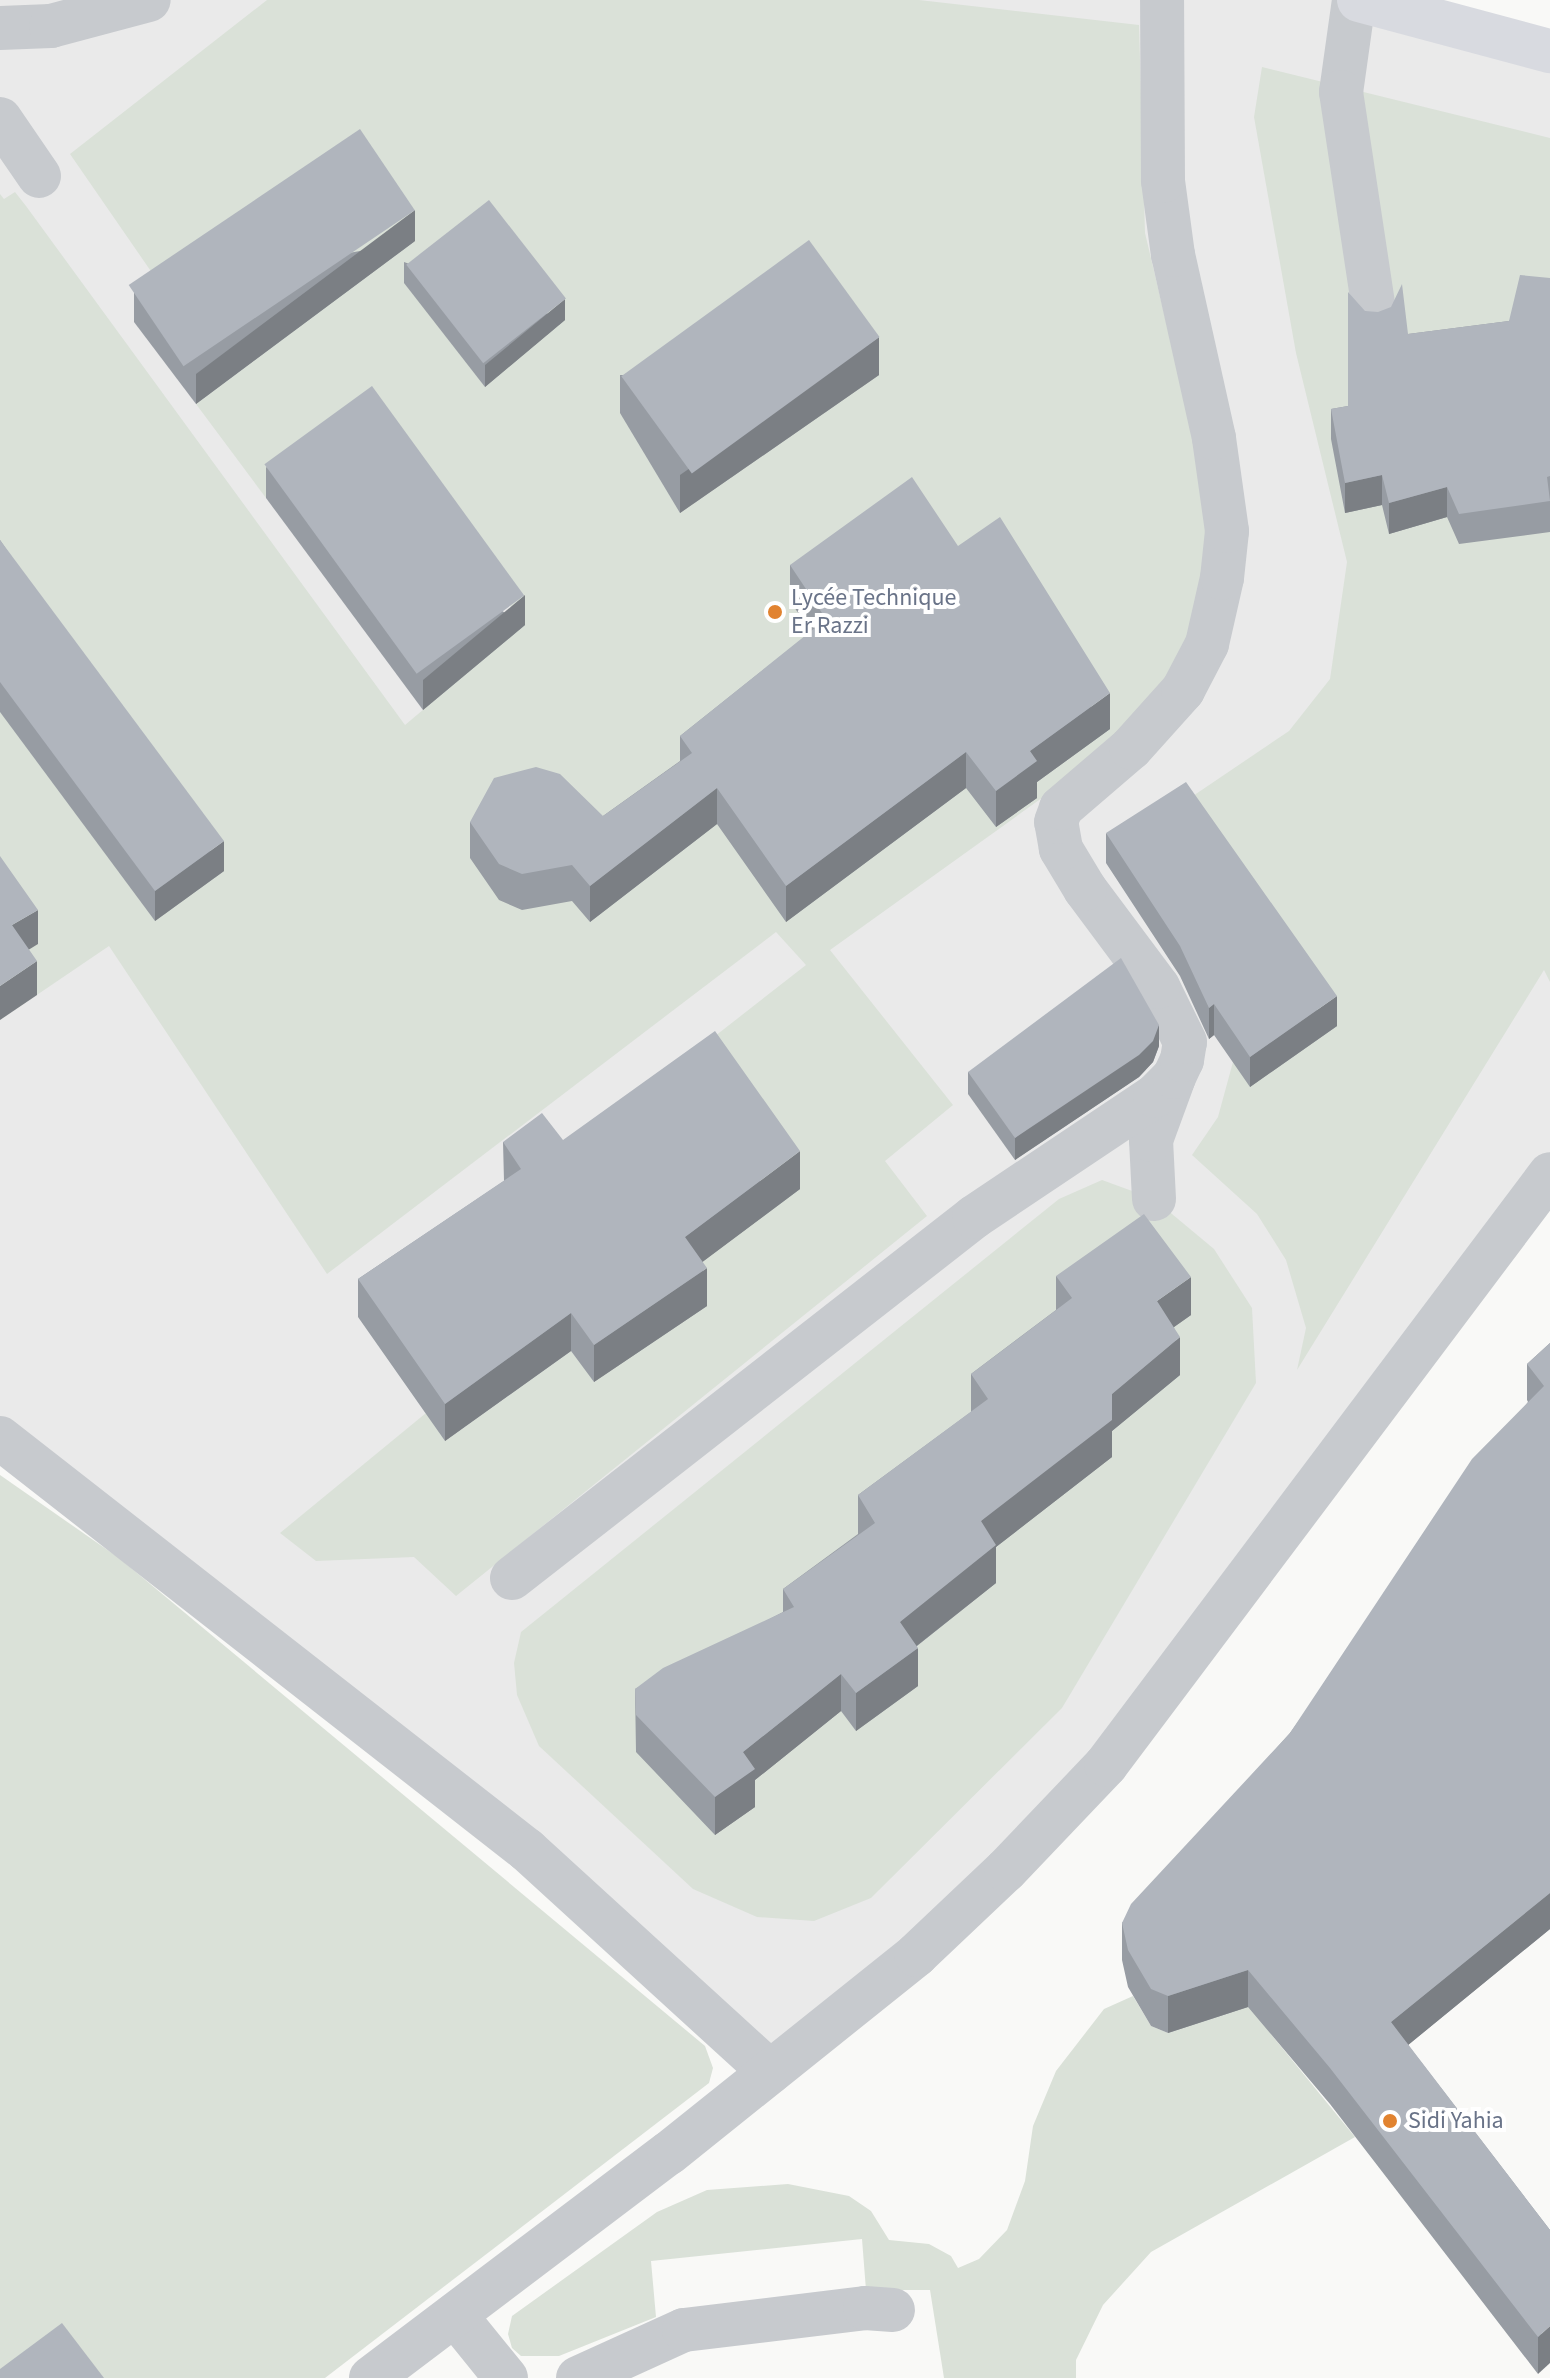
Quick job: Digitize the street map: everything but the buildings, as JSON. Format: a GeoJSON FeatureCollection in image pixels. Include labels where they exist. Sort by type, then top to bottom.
{"type":"FeatureCollection","features":[{"type":"Feature","properties":{"kind":"main road"},"geometry":{"type":"LineString","coordinates":[[1357,0],[1550,51]]}},
{"type":"Feature","properties":{"kind":"street"},"geometry":{"type":"LineString","coordinates":[[0,28],[51,26],[149,0]]}},
{"type":"Feature","properties":{"kind":"street"},"geometry":{"type":"LineString","coordinates":[[1154,1199],[1151,1140],[1185,1042],[1158,987],[1085,889],[1061,849],[1056,822],[1061,808],[1131,748],[1183,690],[1207,644],[1222,578],[1227,531],[1214,438],[1173,255],[1163,181],[1162,0]]}},
{"type":"Feature","properties":{"kind":"street"},"geometry":{"type":"LineString","coordinates":[[1357,0],[1341,92],[1375,318]]}},
{"type":"Feature","properties":{"kind":"street"},"geometry":{"type":"LineString","coordinates":[[0,119],[39,176]]}},
{"type":"Feature","properties":{"kind":"street"},"geometry":{"type":"LineString","coordinates":[[512,1578],[963,1225],[1155,1096],[1174,1077]]}},
{"type":"Feature","properties":{"kind":"street"},"geometry":{"type":"LineString","coordinates":[[371,2378],[770,2072],[916,1955],[1106,1765],[1550,1174]]}},
{"type":"Feature","properties":{"kind":"street"},"geometry":{"type":"LineString","coordinates":[[0,1438],[527,1850],[770,2072]]}},
{"type":"Feature","properties":{"kind":"street"},"geometry":{"type":"LineString","coordinates":[[578,2378],[684,2330],[865,2308],[893,2310]]}},
{"type":"Feature","properties":{"kind":"street"},"geometry":{"type":"LineString","coordinates":[[455,2315],[506,2378]]}},
{"type":"Feature","properties":{"kind":"shaded area","name":"Lycée Technique Er Razzi"},"geometry":{"type":"Polygon","coordinates":[[[0,0],[1359,0],[1550,51],[1550,1174],[1106,1765],[770,2072],[0,1438],[0,0]]]}},
{"type":"Feature","properties":{"kind":"shaded area"},"geometry":{"type":"Polygon","coordinates":[[[267,0],[919,0],[1139,25],[1145,233],[1207,495],[1208,579],[1184,659],[1132,720],[1074,775],[830,950],[953,1105],[885,1161],[927,1216],[456,1596],[414,1557],[316,1561],[280,1533],[426,1413],[445,1441],[571,1351],[595,1382],[685,1275],[701,1047],[806,965],[776,932],[327,1274],[109,946],[0,1020],[0,194],[4,199],[15,192],[26,206],[405,725],[524,625],[372,417],[266,498],[196,404],[415,240],[168,296],[70,154],[267,0]]]}},
{"type":"Feature","properties":{"kind":"shaded area"},"geometry":{"type":"Polygon","coordinates":[[[1262,67],[1550,138],[1550,982],[1544,970],[1297,1370],[1306,1328],[1286,1260],[1257,1214],[1192,1155],[1218,1117],[1233,1062],[1184,802],[1289,731],[1330,679],[1347,562],[1296,353],[1254,117],[1262,67]]]}},
{"type":"Feature","properties":{"kind":"shaded area"},"geometry":{"type":"Polygon","coordinates":[[[1102,1180],[1154,1199],[1214,1249],[1252,1308],[1256,1383],[1062,1708],[871,1898],[814,1921],[757,1917],[693,1889],[539,1746],[517,1695],[514,1663],[521,1632],[1059,1199],[1102,1180]]]}},
{"type":"Feature","properties":{"kind":"shaded area"},"geometry":{"type":"Polygon","coordinates":[[[0,1475],[119,1558],[705,2046],[713,2068],[709,2083],[325,2378],[0,2378],[0,1475]]]}},
{"type":"Feature","properties":{"kind":"shaded area"},"geometry":{"type":"Polygon","coordinates":[[[1313,1958],[1270,2033],[1355,2137],[1151,2252],[1103,2305],[1076,2360],[1076,2378],[944,2378],[930,2290],[866,2290],[862,2239],[651,2261],[656,2317],[559,2356],[521,2356],[512,2348],[508,2334],[512,2316],[657,2212],[707,2190],[788,2184],[849,2196],[871,2211],[889,2240],[929,2244],[951,2256],[958,2268],[979,2259],[1007,2230],[1025,2181],[1033,2126],[1056,2071],[1104,2009],[1133,1996],[1151,2026],[1168,2033],[1244,2008],[1313,1958]]]}},
{"type":"Feature","properties":{"kind":"place","name":"Lycée Technique Er Razzi"},"geometry":{"type":"Point","coordinates":[775,612]}},
{"type":"Feature","properties":{"kind":"place","name":"Sidi Yahia"},"geometry":{"type":"Point","coordinates":[1390,2121]}}]}
